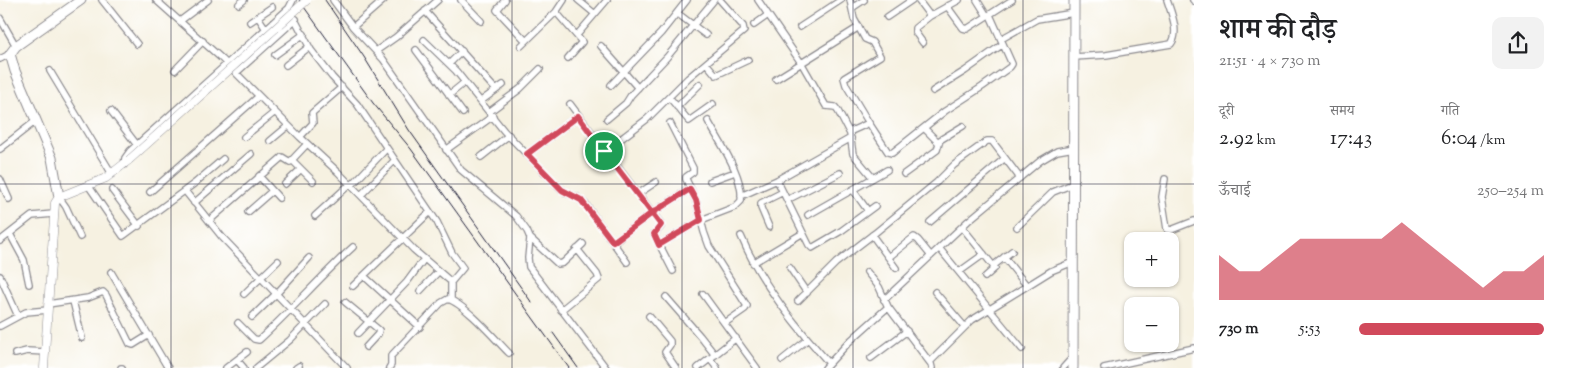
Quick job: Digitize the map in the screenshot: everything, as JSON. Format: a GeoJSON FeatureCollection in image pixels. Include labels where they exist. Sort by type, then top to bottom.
{"type":"FeatureCollection","features":[{"type":"Feature","properties":{"kind":"main road"},"geometry":{"type":"LineString","coordinates":[[59,197],[52,158],[15,71],[10,54],[16,46],[80,0]]}},
{"type":"Feature","properties":{"kind":"main road"},"geometry":{"type":"LineString","coordinates":[[1073,368],[1074,0]]}},
{"type":"Feature","properties":{"kind":"street"},"geometry":{"type":"LineString","coordinates":[[102,0],[138,44]]}},
{"type":"Feature","properties":{"kind":"street"},"geometry":{"type":"LineString","coordinates":[[156,0],[227,64],[288,126],[351,184],[402,238],[451,282]]}},
{"type":"Feature","properties":{"kind":"street"},"geometry":{"type":"LineString","coordinates":[[180,21],[208,0]]}},
{"type":"Feature","properties":{"kind":"street"},"geometry":{"type":"LineString","coordinates":[[126,162],[127,155],[137,145],[289,8],[293,0]]}},
{"type":"Feature","properties":{"kind":"street"},"geometry":{"type":"LineString","coordinates":[[44,368],[53,214],[59,197],[112,174],[307,0]]}},
{"type":"Feature","properties":{"kind":"street"},"geometry":{"type":"LineString","coordinates":[[333,0],[353,27],[376,51],[446,150],[466,175],[511,211],[527,231],[530,238],[558,264],[563,263],[583,244]]}},
{"type":"Feature","properties":{"kind":"street"},"geometry":{"type":"LineString","coordinates":[[353,27],[384,0]]}},
{"type":"Feature","properties":{"kind":"street"},"geometry":{"type":"LineString","coordinates":[[376,51],[438,0]]}},
{"type":"Feature","properties":{"kind":"street"},"geometry":{"type":"LineString","coordinates":[[461,0],[481,21]]}},
{"type":"Feature","properties":{"kind":"street"},"geometry":{"type":"LineString","coordinates":[[506,0],[497,10],[524,43],[556,12],[564,0]]}},
{"type":"Feature","properties":{"kind":"street"},"geometry":{"type":"LineString","coordinates":[[578,0],[595,14]]}},
{"type":"Feature","properties":{"kind":"street"},"geometry":{"type":"LineString","coordinates":[[577,35],[607,0]]}},
{"type":"Feature","properties":{"kind":"street"},"geometry":{"type":"LineString","coordinates":[[611,85],[657,37],[687,0]]}},
{"type":"Feature","properties":{"kind":"street"},"geometry":{"type":"LineString","coordinates":[[607,119],[626,103],[630,95],[667,58],[714,0]]}},
{"type":"Feature","properties":{"kind":"street"},"geometry":{"type":"LineString","coordinates":[[604,151],[647,119],[706,63],[745,30],[720,0]]}},
{"type":"Feature","properties":{"kind":"street"},"geometry":{"type":"LineString","coordinates":[[758,0],[802,64],[826,106],[837,108],[850,135],[855,158],[873,178]]}},
{"type":"Feature","properties":{"kind":"street"},"geometry":{"type":"LineString","coordinates":[[800,28],[841,0]]}},
{"type":"Feature","properties":{"kind":"street"},"geometry":{"type":"LineString","coordinates":[[850,0],[853,15],[864,40],[872,42],[880,56],[845,76],[843,80],[868,123],[890,154],[944,111],[1011,66],[1002,41],[988,15],[977,0]]}},
{"type":"Feature","properties":{"kind":"street"},"geometry":{"type":"LineString","coordinates":[[852,8],[864,0]]}},
{"type":"Feature","properties":{"kind":"street"},"geometry":{"type":"LineString","coordinates":[[887,17],[912,0]]}},
{"type":"Feature","properties":{"kind":"street"},"geometry":{"type":"LineString","coordinates":[[918,0],[930,16]]}},
{"type":"Feature","properties":{"kind":"street"},"geometry":{"type":"LineString","coordinates":[[947,6],[965,29],[970,28],[1012,0]]}},
{"type":"Feature","properties":{"kind":"street"},"geometry":{"type":"LineString","coordinates":[[1074,57],[1106,55],[1171,44],[1175,38],[1175,32],[1167,0]]}},
{"type":"Feature","properties":{"kind":"street"},"geometry":{"type":"LineString","coordinates":[[923,43],[914,30],[916,26],[957,1]]}},
{"type":"Feature","properties":{"kind":"street"},"geometry":{"type":"LineString","coordinates":[[250,22],[272,7]]}},
{"type":"Feature","properties":{"kind":"street"},"geometry":{"type":"LineString","coordinates":[[289,8],[310,47],[357,104],[430,212],[462,268],[451,282],[450,300]]}},
{"type":"Feature","properties":{"kind":"street"},"geometry":{"type":"LineString","coordinates":[[425,11],[496,90]]}},
{"type":"Feature","properties":{"kind":"street"},"geometry":{"type":"LineString","coordinates":[[556,12],[581,40],[582,44],[568,58]]}},
{"type":"Feature","properties":{"kind":"street"},"geometry":{"type":"LineString","coordinates":[[677,12],[706,35]]}},
{"type":"Feature","properties":{"kind":"street"},"geometry":{"type":"LineString","coordinates":[[933,91],[965,71],[1002,41],[1037,19],[1074,13]]}},
{"type":"Feature","properties":{"kind":"street"},"geometry":{"type":"LineString","coordinates":[[754,25],[768,15]]}},
{"type":"Feature","properties":{"kind":"street"},"geometry":{"type":"LineString","coordinates":[[258,17],[266,29]]}},
{"type":"Feature","properties":{"kind":"street"},"geometry":{"type":"LineString","coordinates":[[0,18],[16,46]]}},
{"type":"Feature","properties":{"kind":"street"},"geometry":{"type":"LineString","coordinates":[[236,73],[296,20]]}},
{"type":"Feature","properties":{"kind":"street"},"geometry":{"type":"LineString","coordinates":[[776,79],[859,28]]}},
{"type":"Feature","properties":{"kind":"street"},"geometry":{"type":"LineString","coordinates":[[275,55],[304,34]]}},
{"type":"Feature","properties":{"kind":"street"},"geometry":{"type":"LineString","coordinates":[[424,40],[449,64],[509,135],[562,190],[581,200],[627,262]]}},
{"type":"Feature","properties":{"kind":"street"},"geometry":{"type":"LineString","coordinates":[[175,70],[203,42]]}},
{"type":"Feature","properties":{"kind":"street"},"geometry":{"type":"LineString","coordinates":[[600,46],[638,88]]}},
{"type":"Feature","properties":{"kind":"street"},"geometry":{"type":"LineString","coordinates":[[286,65],[310,47]]}},
{"type":"Feature","properties":{"kind":"street"},"geometry":{"type":"LineString","coordinates":[[416,50],[463,113]]}},
{"type":"Feature","properties":{"kind":"street"},"geometry":{"type":"LineString","coordinates":[[449,64],[462,51]]}},
{"type":"Feature","properties":{"kind":"street"},"geometry":{"type":"LineString","coordinates":[[0,59],[10,54]]}},
{"type":"Feature","properties":{"kind":"street"},"geometry":{"type":"LineString","coordinates":[[706,63],[716,75],[748,60]]}},
{"type":"Feature","properties":{"kind":"street"},"geometry":{"type":"LineString","coordinates":[[446,150],[491,114],[540,69]]}},
{"type":"Feature","properties":{"kind":"street"},"geometry":{"type":"LineString","coordinates":[[50,72],[112,174]]}},
{"type":"Feature","properties":{"kind":"street"},"geometry":{"type":"LineString","coordinates":[[449,95],[465,82]]}},
{"type":"Feature","properties":{"kind":"street"},"geometry":{"type":"LineString","coordinates":[[677,107],[700,84]]}},
{"type":"Feature","properties":{"kind":"street"},"geometry":{"type":"LineString","coordinates":[[481,101],[503,85]]}},
{"type":"Feature","properties":{"kind":"street"},"geometry":{"type":"LineString","coordinates":[[300,137],[313,123],[312,114],[342,87]]}},
{"type":"Feature","properties":{"kind":"street"},"geometry":{"type":"LineString","coordinates":[[150,192],[259,96]]}},
{"type":"Feature","properties":{"kind":"street"},"geometry":{"type":"LineString","coordinates":[[669,97],[689,121],[713,104]]}},
{"type":"Feature","properties":{"kind":"street"},"geometry":{"type":"LineString","coordinates":[[570,104],[661,225],[654,234],[673,271]]}},
{"type":"Feature","properties":{"kind":"street"},"geometry":{"type":"LineString","coordinates":[[111,111],[137,145]]}},
{"type":"Feature","properties":{"kind":"street"},"geometry":{"type":"LineString","coordinates":[[244,137],[275,112]]}},
{"type":"Feature","properties":{"kind":"street"},"geometry":{"type":"LineString","coordinates":[[527,154],[578,116]]}},
{"type":"Feature","properties":{"kind":"street"},"geometry":{"type":"LineString","coordinates":[[0,148],[37,120]]}},
{"type":"Feature","properties":{"kind":"street"},"geometry":{"type":"LineString","coordinates":[[659,245],[701,220],[738,206],[741,201],[740,184],[708,121]]}},
{"type":"Feature","properties":{"kind":"street"},"geometry":{"type":"LineString","coordinates":[[670,123],[694,168],[693,172],[686,177],[696,200],[707,240],[747,306],[725,323]]}},
{"type":"Feature","properties":{"kind":"street"},"geometry":{"type":"LineString","coordinates":[[741,196],[777,180],[868,123]]}},
{"type":"Feature","properties":{"kind":"street"},"geometry":{"type":"LineString","coordinates":[[270,141],[288,126]]}},
{"type":"Feature","properties":{"kind":"street"},"geometry":{"type":"LineString","coordinates":[[904,174],[937,150],[938,142],[944,137],[963,126]]}},
{"type":"Feature","properties":{"kind":"street"},"geometry":{"type":"LineString","coordinates":[[924,128],[938,142]]}},
{"type":"Feature","properties":{"kind":"street"},"geometry":{"type":"LineString","coordinates":[[481,157],[509,135]]}},
{"type":"Feature","properties":{"kind":"street"},"geometry":{"type":"LineString","coordinates":[[798,301],[836,262],[937,182],[954,165],[987,141],[992,141],[1020,178]]}},
{"type":"Feature","properties":{"kind":"street"},"geometry":{"type":"LineString","coordinates":[[209,221],[282,157],[289,162],[307,144]]}},
{"type":"Feature","properties":{"kind":"street"},"geometry":{"type":"LineString","coordinates":[[884,300],[962,226],[1020,178],[1052,153],[1074,148]]}},
{"type":"Feature","properties":{"kind":"street"},"geometry":{"type":"LineString","coordinates":[[315,216],[386,149]]}},
{"type":"Feature","properties":{"kind":"street"},"geometry":{"type":"LineString","coordinates":[[194,203],[251,154]]}},
{"type":"Feature","properties":{"kind":"street"},"geometry":{"type":"LineString","coordinates":[[930,222],[1005,158]]}},
{"type":"Feature","properties":{"kind":"street"},"geometry":{"type":"LineString","coordinates":[[88,185],[123,236],[185,191],[223,159]]}},
{"type":"Feature","properties":{"kind":"street"},"geometry":{"type":"LineString","coordinates":[[292,160],[313,181]]}},
{"type":"Feature","properties":{"kind":"street"},"geometry":{"type":"LineString","coordinates":[[361,195],[394,161]]}},
{"type":"Feature","properties":{"kind":"street"},"geometry":{"type":"LineString","coordinates":[[285,184],[301,170]]}},
{"type":"Feature","properties":{"kind":"street"},"geometry":{"type":"LineString","coordinates":[[808,215],[887,170]]}},
{"type":"Feature","properties":{"kind":"street"},"geometry":{"type":"LineString","coordinates":[[710,180],[735,172]]}},
{"type":"Feature","properties":{"kind":"street"},"geometry":{"type":"LineString","coordinates":[[787,200],[840,173]]}},
{"type":"Feature","properties":{"kind":"street"},"geometry":{"type":"LineString","coordinates":[[260,176],[279,198]]}},
{"type":"Feature","properties":{"kind":"street"},"geometry":{"type":"LineString","coordinates":[[1165,178],[1162,197],[1166,229],[1171,230],[1194,222]]}},
{"type":"Feature","properties":{"kind":"street"},"geometry":{"type":"LineString","coordinates":[[0,179],[3,191],[8,199]]}},
{"type":"Feature","properties":{"kind":"street"},"geometry":{"type":"LineString","coordinates":[[777,180],[810,247],[815,247],[875,206]]}},
{"type":"Feature","properties":{"kind":"street"},"geometry":{"type":"LineString","coordinates":[[638,194],[656,182]]}},
{"type":"Feature","properties":{"kind":"street"},"geometry":{"type":"LineString","coordinates":[[1017,227],[1053,192],[1073,184]]}},
{"type":"Feature","properties":{"kind":"street"},"geometry":{"type":"LineString","coordinates":[[613,242],[652,213],[690,189]]}},
{"type":"Feature","properties":{"kind":"street"},"geometry":{"type":"LineString","coordinates":[[112,190],[139,226]]}},
{"type":"Feature","properties":{"kind":"street"},"geometry":{"type":"LineString","coordinates":[[853,190],[868,211]]}},
{"type":"Feature","properties":{"kind":"street"},"geometry":{"type":"LineString","coordinates":[[185,191],[222,237],[347,368]]}},
{"type":"Feature","properties":{"kind":"street"},"geometry":{"type":"LineString","coordinates":[[248,212],[272,191]]}},
{"type":"Feature","properties":{"kind":"street"},"geometry":{"type":"LineString","coordinates":[[769,226],[761,208],[761,203],[783,192]]}},
{"type":"Feature","properties":{"kind":"street"},"geometry":{"type":"LineString","coordinates":[[59,197],[66,207],[80,238]]}},
{"type":"Feature","properties":{"kind":"street"},"geometry":{"type":"LineString","coordinates":[[353,286],[430,212]]}},
{"type":"Feature","properties":{"kind":"street"},"geometry":{"type":"LineString","coordinates":[[0,241],[32,216],[53,214]]}},
{"type":"Feature","properties":{"kind":"street"},"geometry":{"type":"LineString","coordinates":[[962,226],[993,266],[994,270],[985,277]]}},
{"type":"Feature","properties":{"kind":"street"},"geometry":{"type":"LineString","coordinates":[[753,263],[803,233]]}},
{"type":"Feature","properties":{"kind":"street"},"geometry":{"type":"LineString","coordinates":[[10,234],[24,260],[29,284]]}},
{"type":"Feature","properties":{"kind":"street"},"geometry":{"type":"LineString","coordinates":[[872,235],[896,268]]}},
{"type":"Feature","properties":{"kind":"street"},"geometry":{"type":"LineString","coordinates":[[741,236],[753,263],[767,285],[827,366],[850,341],[888,307]]}},
{"type":"Feature","properties":{"kind":"street"},"geometry":{"type":"LineString","coordinates":[[889,258],[914,237],[931,256]]}},
{"type":"Feature","properties":{"kind":"street"},"geometry":{"type":"LineString","coordinates":[[530,238],[529,267],[606,368]]}},
{"type":"Feature","properties":{"kind":"street"},"geometry":{"type":"LineString","coordinates":[[238,323],[254,339],[259,340],[292,309],[329,269],[354,247]]}},
{"type":"Feature","properties":{"kind":"street"},"geometry":{"type":"LineString","coordinates":[[939,248],[1022,349]]}},
{"type":"Feature","properties":{"kind":"street"},"geometry":{"type":"LineString","coordinates":[[561,310],[599,279],[577,250]]}},
{"type":"Feature","properties":{"kind":"street"},"geometry":{"type":"LineString","coordinates":[[993,266],[1012,252]]}},
{"type":"Feature","properties":{"kind":"street"},"geometry":{"type":"LineString","coordinates":[[959,272],[984,254]]}},
{"type":"Feature","properties":{"kind":"street"},"geometry":{"type":"LineString","coordinates":[[1004,257],[1027,286]]}},
{"type":"Feature","properties":{"kind":"street"},"geometry":{"type":"LineString","coordinates":[[252,317],[277,294],[309,258]]}},
{"type":"Feature","properties":{"kind":"street"},"geometry":{"type":"LineString","coordinates":[[358,333],[407,282],[424,259]]}},
{"type":"Feature","properties":{"kind":"street"},"geometry":{"type":"LineString","coordinates":[[244,294],[278,261]]}},
{"type":"Feature","properties":{"kind":"street"},"geometry":{"type":"LineString","coordinates":[[867,272],[879,287],[888,307],[931,365],[972,320],[1051,271],[1073,262]]}},
{"type":"Feature","properties":{"kind":"street"},"geometry":{"type":"LineString","coordinates":[[790,268],[807,293]]}},
{"type":"Feature","properties":{"kind":"street"},"geometry":{"type":"LineString","coordinates":[[111,272],[168,368]]}},
{"type":"Feature","properties":{"kind":"street"},"geometry":{"type":"LineString","coordinates":[[420,291],[438,272]]}},
{"type":"Feature","properties":{"kind":"street"},"geometry":{"type":"LineString","coordinates":[[0,276],[18,316]]}},
{"type":"Feature","properties":{"kind":"street"},"geometry":{"type":"LineString","coordinates":[[364,276],[420,326]]}},
{"type":"Feature","properties":{"kind":"street"},"geometry":{"type":"LineString","coordinates":[[0,326],[29,311],[91,297],[103,292],[130,344],[149,335]]}},
{"type":"Feature","properties":{"kind":"street"},"geometry":{"type":"LineString","coordinates":[[935,292],[965,327]]}},
{"type":"Feature","properties":{"kind":"street"},"geometry":{"type":"LineString","coordinates":[[704,294],[757,368]]}},
{"type":"Feature","properties":{"kind":"street"},"geometry":{"type":"LineString","coordinates":[[666,297],[700,336],[717,368]]}},
{"type":"Feature","properties":{"kind":"street"},"geometry":{"type":"LineString","coordinates":[[389,368],[391,356],[443,301],[450,300],[467,312],[510,353]]}},
{"type":"Feature","properties":{"kind":"street"},"geometry":{"type":"LineString","coordinates":[[73,301],[82,338]]}},
{"type":"Feature","properties":{"kind":"street"},"geometry":{"type":"LineString","coordinates":[[345,302],[378,328],[380,332],[366,347]]}},
{"type":"Feature","properties":{"kind":"street"},"geometry":{"type":"LineString","coordinates":[[256,368],[281,348],[325,304]]}},
{"type":"Feature","properties":{"kind":"street"},"geometry":{"type":"LineString","coordinates":[[650,316],[670,341],[670,345],[665,352],[676,368]]}},
{"type":"Feature","properties":{"kind":"street"},"geometry":{"type":"LineString","coordinates":[[871,358],[907,331]]}},
{"type":"Feature","properties":{"kind":"street"},"geometry":{"type":"LineString","coordinates":[[698,368],[736,338]]}},
{"type":"Feature","properties":{"kind":"street"},"geometry":{"type":"LineString","coordinates":[[782,360],[808,339]]}},
{"type":"Feature","properties":{"kind":"street"},"geometry":{"type":"LineString","coordinates":[[1104,368],[1194,348]]}},
{"type":"Feature","properties":{"kind":"street"},"geometry":{"type":"LineString","coordinates":[[15,354],[27,351],[45,352]]}},
{"type":"Feature","properties":{"kind":"street"},"geometry":{"type":"LineString","coordinates":[[226,368],[247,352]]}},
{"type":"Feature","properties":{"kind":"street"},"geometry":{"type":"LineString","coordinates":[[1063,368],[1073,358]]}},
{"type":"Feature","properties":{"kind":"street"},"geometry":{"type":"LineString","coordinates":[[237,360],[244,368]]}},
{"type":"Feature","properties":{"kind":"railway"},"geometry":{"type":"LineString","coordinates":[[299,0],[373,103],[411,149],[569,368]]}},
{"type":"Feature","properties":{"kind":"railway"},"geometry":{"type":"LineString","coordinates":[[325,0],[364,57],[409,130],[532,303]]}},
{"type":"Feature","properties":{"kind":"railway"},"geometry":{"type":"LineString","coordinates":[[553,333],[578,368]]}},
{"type":"Feature","properties":{"kind":"route"},"geometry":{"type":"LineString","coordinates":[[604,151],[578,116],[527,154],[562,190],[577,197],[586,205],[613,242],[652,213],[690,189],[696,200],[701,220],[659,245],[654,234],[661,225],[652,213],[604,151]]}}]}
